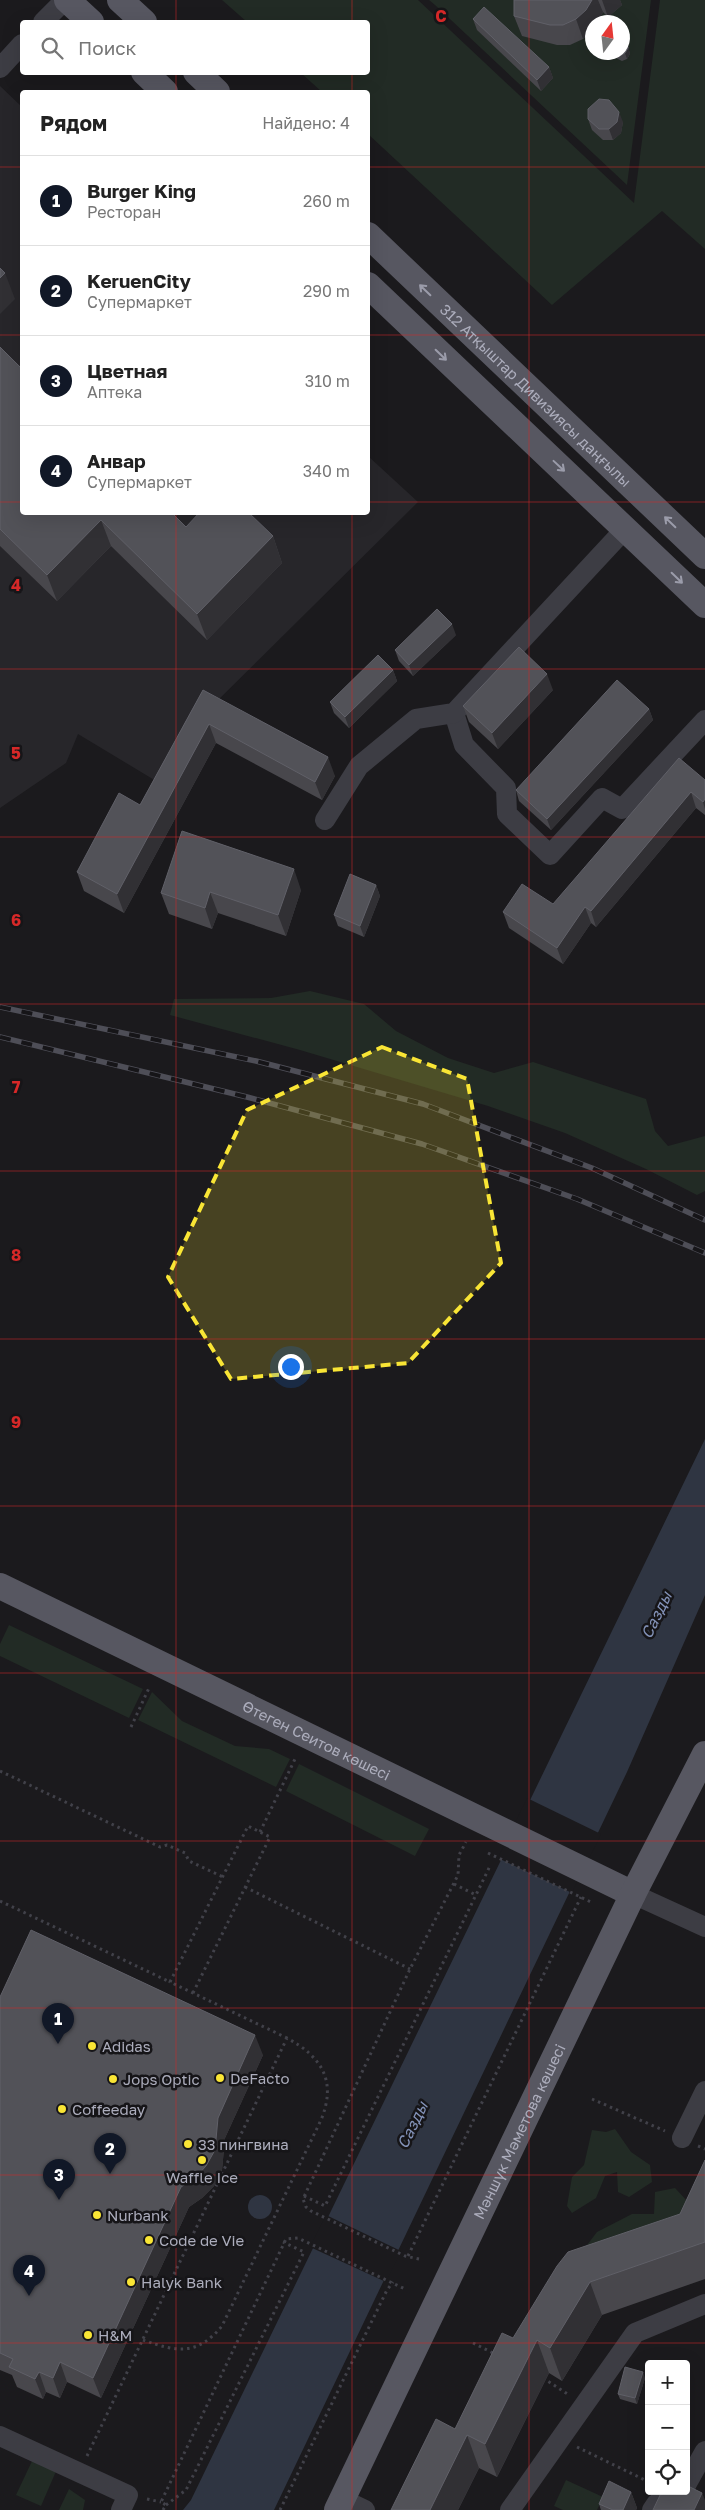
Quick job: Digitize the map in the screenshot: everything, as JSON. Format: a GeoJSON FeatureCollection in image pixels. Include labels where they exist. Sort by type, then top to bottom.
{"type":"FeatureCollection","features":[{"type":"Feature","properties":{"kind":"main road"},"geometry":{"type":"LineString","coordinates":[[66,0],[89,20]]}},
{"type":"Feature","properties":{"kind":"main road"},"geometry":{"type":"LineString","coordinates":[[120,0],[142,20]]}},
{"type":"Feature","properties":{"kind":"main road"},"geometry":{"type":"LineString","coordinates":[[147,75],[163,90]]}},
{"type":"Feature","properties":{"kind":"main road"},"geometry":{"type":"LineString","coordinates":[[199,75],[216,90]]}},
{"type":"Feature","properties":{"kind":"main road","name":"312 Атқыштар Дивизиясы даңғылы"},"geometry":{"type":"LineString","coordinates":[[370,237],[705,556]]}},
{"type":"Feature","properties":{"kind":"main road"},"geometry":{"type":"LineString","coordinates":[[370,287],[705,605]]}},
{"type":"Feature","properties":{"kind":"main road"},"geometry":{"type":"LineString","coordinates":[[617,521],[633,487]]}},
{"type":"Feature","properties":{"kind":"main road","name":"Өтеген Сеитов көшесі"},"geometry":{"type":"LineString","coordinates":[[0,1586],[634,1894]]}},
{"type":"Feature","properties":{"kind":"main road","name":"Мәншүк Мәметова көшесі"},"geometry":{"type":"LineString","coordinates":[[348,2506],[634,1894],[705,1754]]}},
{"type":"Feature","properties":{"kind":"street"},"geometry":{"type":"LineString","coordinates":[[45,20],[66,0]]}},
{"type":"Feature","properties":{"kind":"street"},"geometry":{"type":"LineString","coordinates":[[0,68],[20,46]]}},
{"type":"Feature","properties":{"kind":"street"},"geometry":{"type":"LineString","coordinates":[[326,820],[359,766],[416,719],[454,713],[617,521]]}},
{"type":"Feature","properties":{"kind":"street"},"geometry":{"type":"LineString","coordinates":[[454,713],[464,745],[506,788],[507,814],[550,855],[602,798],[622,809],[705,720]]}},
{"type":"Feature","properties":{"kind":"street"},"geometry":{"type":"LineString","coordinates":[[634,1894],[705,1927]]}},
{"type":"Feature","properties":{"kind":"street"},"geometry":{"type":"LineString","coordinates":[[682,2138],[705,2091]]}},
{"type":"Feature","properties":{"kind":"street"},"geometry":{"type":"LineString","coordinates":[[510,2510],[635,2334],[705,2304]]}},
{"type":"Feature","properties":{"kind":"street"},"geometry":{"type":"LineString","coordinates":[[0,2436],[128,2495],[121,2510]]}},
{"type":"Feature","properties":{"kind":"street"},"geometry":{"type":"LineString","coordinates":[[690,2478],[705,2450]]}},
{"type":"Feature","properties":{"kind":"street"},"geometry":{"type":"LineString","coordinates":[[652,2510],[656,2504],[670,2495]]}},
{"type":"Feature","properties":{"kind":"path"},"geometry":{"type":"LineString","coordinates":[[131,1726],[149,1688]]}},
{"type":"Feature","properties":{"kind":"path"},"geometry":{"type":"LineString","coordinates":[[260,1832],[296,1757]]}},
{"type":"Feature","properties":{"kind":"path"},"geometry":{"type":"LineString","coordinates":[[0,1771],[160,1847],[166,1845],[185,1854],[189,1861],[223,1877]]}},
{"type":"Feature","properties":{"kind":"path"},"geometry":{"type":"LineString","coordinates":[[170,1982],[248,1826],[270,1837],[193,1993]]}},
{"type":"Feature","properties":{"kind":"path"},"geometry":{"type":"LineString","coordinates":[[420,2259],[406,2256],[311,2211],[303,2202],[304,2196],[410,1969],[454,1884],[458,1875],[460,1855],[466,1842]]}},
{"type":"Feature","properties":{"kind":"path"},"geometry":{"type":"LineString","coordinates":[[488,1853],[593,1903]]}},
{"type":"Feature","properties":{"kind":"path"},"geometry":{"type":"LineString","coordinates":[[304,2196],[325,2206],[490,1866]]}},
{"type":"Feature","properties":{"kind":"path"},"geometry":{"type":"LineString","coordinates":[[454,1884],[476,1895]]}},
{"type":"Feature","properties":{"kind":"path"},"geometry":{"type":"LineString","coordinates":[[245,1887],[410,1969]]}},
{"type":"Feature","properties":{"kind":"path"},"geometry":{"type":"LineString","coordinates":[[406,2256],[581,1897]]}},
{"type":"Feature","properties":{"kind":"path"},"geometry":{"type":"LineString","coordinates":[[0,1901],[307,2049],[319,2063],[328,2088],[328,2104],[222,2326],[212,2338],[201,2345],[184,2350],[167,2348],[143,2340]]}},
{"type":"Feature","properties":{"kind":"path"},"geometry":{"type":"LineString","coordinates":[[84,2463],[287,2038]]}},
{"type":"Feature","properties":{"kind":"path"},"geometry":{"type":"LineString","coordinates":[[592,2099],[705,2149]]}},
{"type":"Feature","properties":{"kind":"path"},"geometry":{"type":"LineString","coordinates":[[166,2504],[161,2502],[283,2242],[288,2238],[298,2238],[393,2282],[405,2290]]}},
{"type":"Feature","properties":{"kind":"path"},"geometry":{"type":"LineString","coordinates":[[164,2510],[166,2504],[186,2490],[304,2252],[283,2242]]}},
{"type":"Feature","properties":{"kind":"path"},"geometry":{"type":"LineString","coordinates":[[280,2510],[386,2290],[393,2282]]}},
{"type":"Feature","properties":{"kind":"path"},"geometry":{"type":"LineString","coordinates":[[473,2344],[497,2355]]}},
{"type":"Feature","properties":{"kind":"path"},"geometry":{"type":"LineString","coordinates":[[536,2374],[584,2405]]}},
{"type":"Feature","properties":{"kind":"path"},"geometry":{"type":"LineString","coordinates":[[560,2439],[645,2480]]}},
{"type":"Feature","properties":{"kind":"highlighted area"},"geometry":{"type":"Polygon","coordinates":[[[382,1047],[467,1079],[501,1263],[408,1363],[231,1379],[168,1277],[247,1110],[382,1047]]]}},
{"type":"Feature","properties":{"kind":"shaded area"},"geometry":{"type":"Polygon","coordinates":[[[222,0],[418,0],[634,203],[660,0],[705,0],[705,249],[662,211],[552,305],[370,136],[370,90],[320,90],[303,75],[370,75],[370,20],[245,20],[222,0]]]}},
{"type":"Feature","properties":{"kind":"shaded area"},"geometry":{"type":"Polygon","coordinates":[[[429,0],[651,0],[627,185],[435,5],[429,0]]]}},
{"type":"Feature","properties":{"kind":"shaded area"},"geometry":{"type":"Polygon","coordinates":[[[0,86],[20,105],[20,515],[370,515],[370,458],[418,502],[210,708],[166,787],[78,734],[66,763],[0,808],[0,86]]]}},
{"type":"Feature","properties":{"kind":"shaded area"},"geometry":{"type":"Polygon","coordinates":[[[310,991],[364,1004],[396,1031],[448,1058],[494,1073],[533,1062],[646,1099],[655,1131],[668,1146],[705,1136],[705,1191],[697,1195],[646,1169],[565,1133],[488,1106],[300,1050],[170,1015],[174,999],[271,998],[310,991]]]}},
{"type":"Feature","properties":{"kind":"shaded area"},"geometry":{"type":"Polygon","coordinates":[[[9,1625],[143,1689],[129,1718],[0,1656],[0,1644],[9,1625]]]}},
{"type":"Feature","properties":{"kind":"shaded area"},"geometry":{"type":"Polygon","coordinates":[[[152,1692],[182,1721],[235,1746],[269,1749],[290,1759],[276,1787],[138,1720],[152,1692]]]}},
{"type":"Feature","properties":{"kind":"shaded area"},"geometry":{"type":"Polygon","coordinates":[[[299,1764],[429,1829],[415,1856],[286,1791],[299,1764]]]}},
{"type":"Feature","properties":{"kind":"shaded area"},"geometry":{"type":"Polygon","coordinates":[[[615,2129],[631,2152],[650,2165],[652,2182],[629,2197],[618,2192],[617,2172],[605,2176],[596,2198],[572,2213],[567,2206],[572,2177],[584,2165],[592,2130],[606,2132],[615,2129]]]}},
{"type":"Feature","properties":{"kind":"shaded area"},"geometry":{"type":"Polygon","coordinates":[[[675,2188],[700,2215],[578,2257],[597,2232],[632,2214],[654,2214],[655,2192],[675,2188]]]}},
{"type":"Feature","properties":{"kind":"shaded area"},"geometry":{"type":"Polygon","coordinates":[[[33,2459],[57,2469],[41,2506],[16,2495],[33,2459]]]}},
{"type":"Feature","properties":{"kind":"shaded area"},"geometry":{"type":"Polygon","coordinates":[[[566,2480],[603,2497],[597,2510],[563,2510],[554,2506],[566,2480]]]}},
{"type":"Feature","properties":{"kind":"shaded area"},"geometry":{"type":"Polygon","coordinates":[[[69,2489],[85,2500],[83,2510],[59,2510],[69,2489]]]}},
{"type":"Feature","properties":{"kind":"water","name":"Сазды"},"geometry":{"type":"Polygon","coordinates":[[[705,1439],[705,1595],[627,1772],[274,2510],[183,2510],[191,2500],[705,1439]]]}},
{"type":"Feature","properties":{"kind":"water"},"geometry":{"type":"Polygon","coordinates":[[[260,2195],[265,2196],[271,2202],[271,2212],[265,2218],[260,2219],[255,2218],[249,2212],[248,2207],[249,2202],[255,2196],[260,2195]]]}},
{"type":"Feature","properties":{"kind":"pier"},"geometry":{"type":"Polygon","coordinates":[[[527,1798],[601,1834],[572,1893],[498,1858],[527,1798]]]}},
{"type":"Feature","properties":{"kind":"pier"},"geometry":{"type":"Polygon","coordinates":[[[326,2215],[401,2251],[386,2282],[310,2247],[326,2215]]]}},
{"type":"Feature","properties":{"kind":"building"},"geometry":{"type":"Polygon","coordinates":[[[514,0],[592,0],[586,10],[576,19],[563,25],[550,25],[514,16],[514,0]]]}},
{"type":"Feature","properties":{"kind":"building"},"geometry":{"type":"Polygon","coordinates":[[[484,7],[549,67],[537,80],[473,19],[484,7]]]}},
{"type":"Feature","properties":{"kind":"building"},"geometry":{"type":"Polygon","coordinates":[[[599,99],[609,100],[619,112],[617,122],[609,129],[599,129],[588,119],[588,109],[599,99]]]}},
{"type":"Feature","properties":{"kind":"building"},"geometry":{"type":"Polygon","coordinates":[[[0,268],[5,273],[0,278],[0,268]]]}},
{"type":"Feature","properties":{"kind":"building"},"geometry":{"type":"Polygon","coordinates":[[[0,347],[20,367],[20,515],[174,515],[186,527],[197,515],[251,515],[273,536],[197,614],[101,520],[47,575],[0,529],[0,347]]]}},
{"type":"Feature","properties":{"kind":"building"},"geometry":{"type":"Polygon","coordinates":[[[437,609],[452,624],[409,665],[395,650],[437,609]]]}},
{"type":"Feature","properties":{"kind":"building"},"geometry":{"type":"Polygon","coordinates":[[[519,647],[547,674],[492,733],[463,706],[519,647]]]}},
{"type":"Feature","properties":{"kind":"building"},"geometry":{"type":"Polygon","coordinates":[[[378,655],[393,670],[345,717],[330,702],[378,655]]]}},
{"type":"Feature","properties":{"kind":"building"},"geometry":{"type":"Polygon","coordinates":[[[617,680],[649,709],[547,819],[516,790],[617,680]]]}},
{"type":"Feature","properties":{"kind":"building"},"geometry":{"type":"Polygon","coordinates":[[[203,690],[328,757],[315,782],[209,724],[117,894],[77,872],[119,793],[140,805],[203,690]]]}},
{"type":"Feature","properties":{"kind":"building"},"geometry":{"type":"Polygon","coordinates":[[[679,758],[705,780],[705,799],[703,802],[691,792],[591,911],[585,907],[557,948],[503,912],[522,884],[553,904],[679,758]]]}},
{"type":"Feature","properties":{"kind":"building"},"geometry":{"type":"Polygon","coordinates":[[[182,831],[294,869],[278,915],[210,892],[205,908],[161,893],[182,831]]]}},
{"type":"Feature","properties":{"kind":"building"},"geometry":{"type":"Polygon","coordinates":[[[350,874],[376,885],[360,926],[334,915],[350,874]]]}},
{"type":"Feature","properties":{"kind":"building"},"geometry":{"type":"Polygon","coordinates":[[[31,1930],[255,2035],[218,2118],[215,2150],[206,2166],[195,2178],[181,2187],[93,2378],[60,2362],[53,2378],[39,2372],[35,2379],[9,2367],[13,2359],[0,2353],[0,1997],[31,1930]]]}},
{"type":"Feature","properties":{"kind":"building"},"geometry":{"type":"Polygon","coordinates":[[[705,2160],[705,2242],[590,2282],[550,2348],[537,2340],[485,2444],[467,2435],[430,2510],[391,2510],[436,2419],[455,2429],[502,2333],[513,2338],[557,2266],[568,2252],[680,2214],[705,2160]]]}},
{"type":"Feature","properties":{"kind":"building"},"geometry":{"type":"Polygon","coordinates":[[[625,2367],[643,2372],[635,2398],[618,2394],[625,2367]]]}},
{"type":"Feature","properties":{"kind":"building"},"geometry":{"type":"Polygon","coordinates":[[[609,2481],[631,2492],[623,2510],[613,2510],[599,2504],[609,2481]]]}},
{"type":"Feature","properties":{"kind":"building"},"geometry":{"type":"Polygon","coordinates":[[[690,2487],[702,2493],[694,2510],[653,2510],[660,2495],[690,2495],[690,2487]]]}},
{"type":"Feature","properties":{"kind":"railway"},"geometry":{"type":"LineString","coordinates":[[0,1007],[256,1061],[423,1104],[592,1168],[705,1220]]}},
{"type":"Feature","properties":{"kind":"railway"},"geometry":{"type":"LineString","coordinates":[[0,1037],[247,1097],[422,1144],[577,1199],[705,1253]]}},
{"type":"Feature","properties":{"kind":"place","name":"Burger King"},"geometry":{"type":"Point","coordinates":[58,2044]}},
{"type":"Feature","properties":{"kind":"place","name":"Adidas"},"geometry":{"type":"Point","coordinates":[92,2046]}},
{"type":"Feature","properties":{"kind":"place","name":"DeFacto"},"geometry":{"type":"Point","coordinates":[220,2078]}},
{"type":"Feature","properties":{"kind":"place","name":"Jops Optic"},"geometry":{"type":"Point","coordinates":[113,2079]}},
{"type":"Feature","properties":{"kind":"place","name":"Coffeeday"},"geometry":{"type":"Point","coordinates":[62,2109]}},
{"type":"Feature","properties":{"kind":"place","name":"33 пингвина"},"geometry":{"type":"Point","coordinates":[188,2144]}},
{"type":"Feature","properties":{"kind":"place","name":"Waffle Ice"},"geometry":{"type":"Point","coordinates":[202,2160]}},
{"type":"Feature","properties":{"kind":"place","name":"KeruenCity"},"geometry":{"type":"Point","coordinates":[110,2174]}},
{"type":"Feature","properties":{"kind":"place","name":"Цветная"},"geometry":{"type":"Point","coordinates":[59,2200]}},
{"type":"Feature","properties":{"kind":"place","name":"Nurbank"},"geometry":{"type":"Point","coordinates":[97,2215]}},
{"type":"Feature","properties":{"kind":"place","name":"Code de Vie"},"geometry":{"type":"Point","coordinates":[149,2240]}},
{"type":"Feature","properties":{"kind":"place","name":"Halyk Bank"},"geometry":{"type":"Point","coordinates":[131,2282]}},
{"type":"Feature","properties":{"kind":"place","name":"Анвар"},"geometry":{"type":"Point","coordinates":[29,2296]}},
{"type":"Feature","properties":{"kind":"place","name":"H&M"},"geometry":{"type":"Point","coordinates":[88,2335]}}]}
